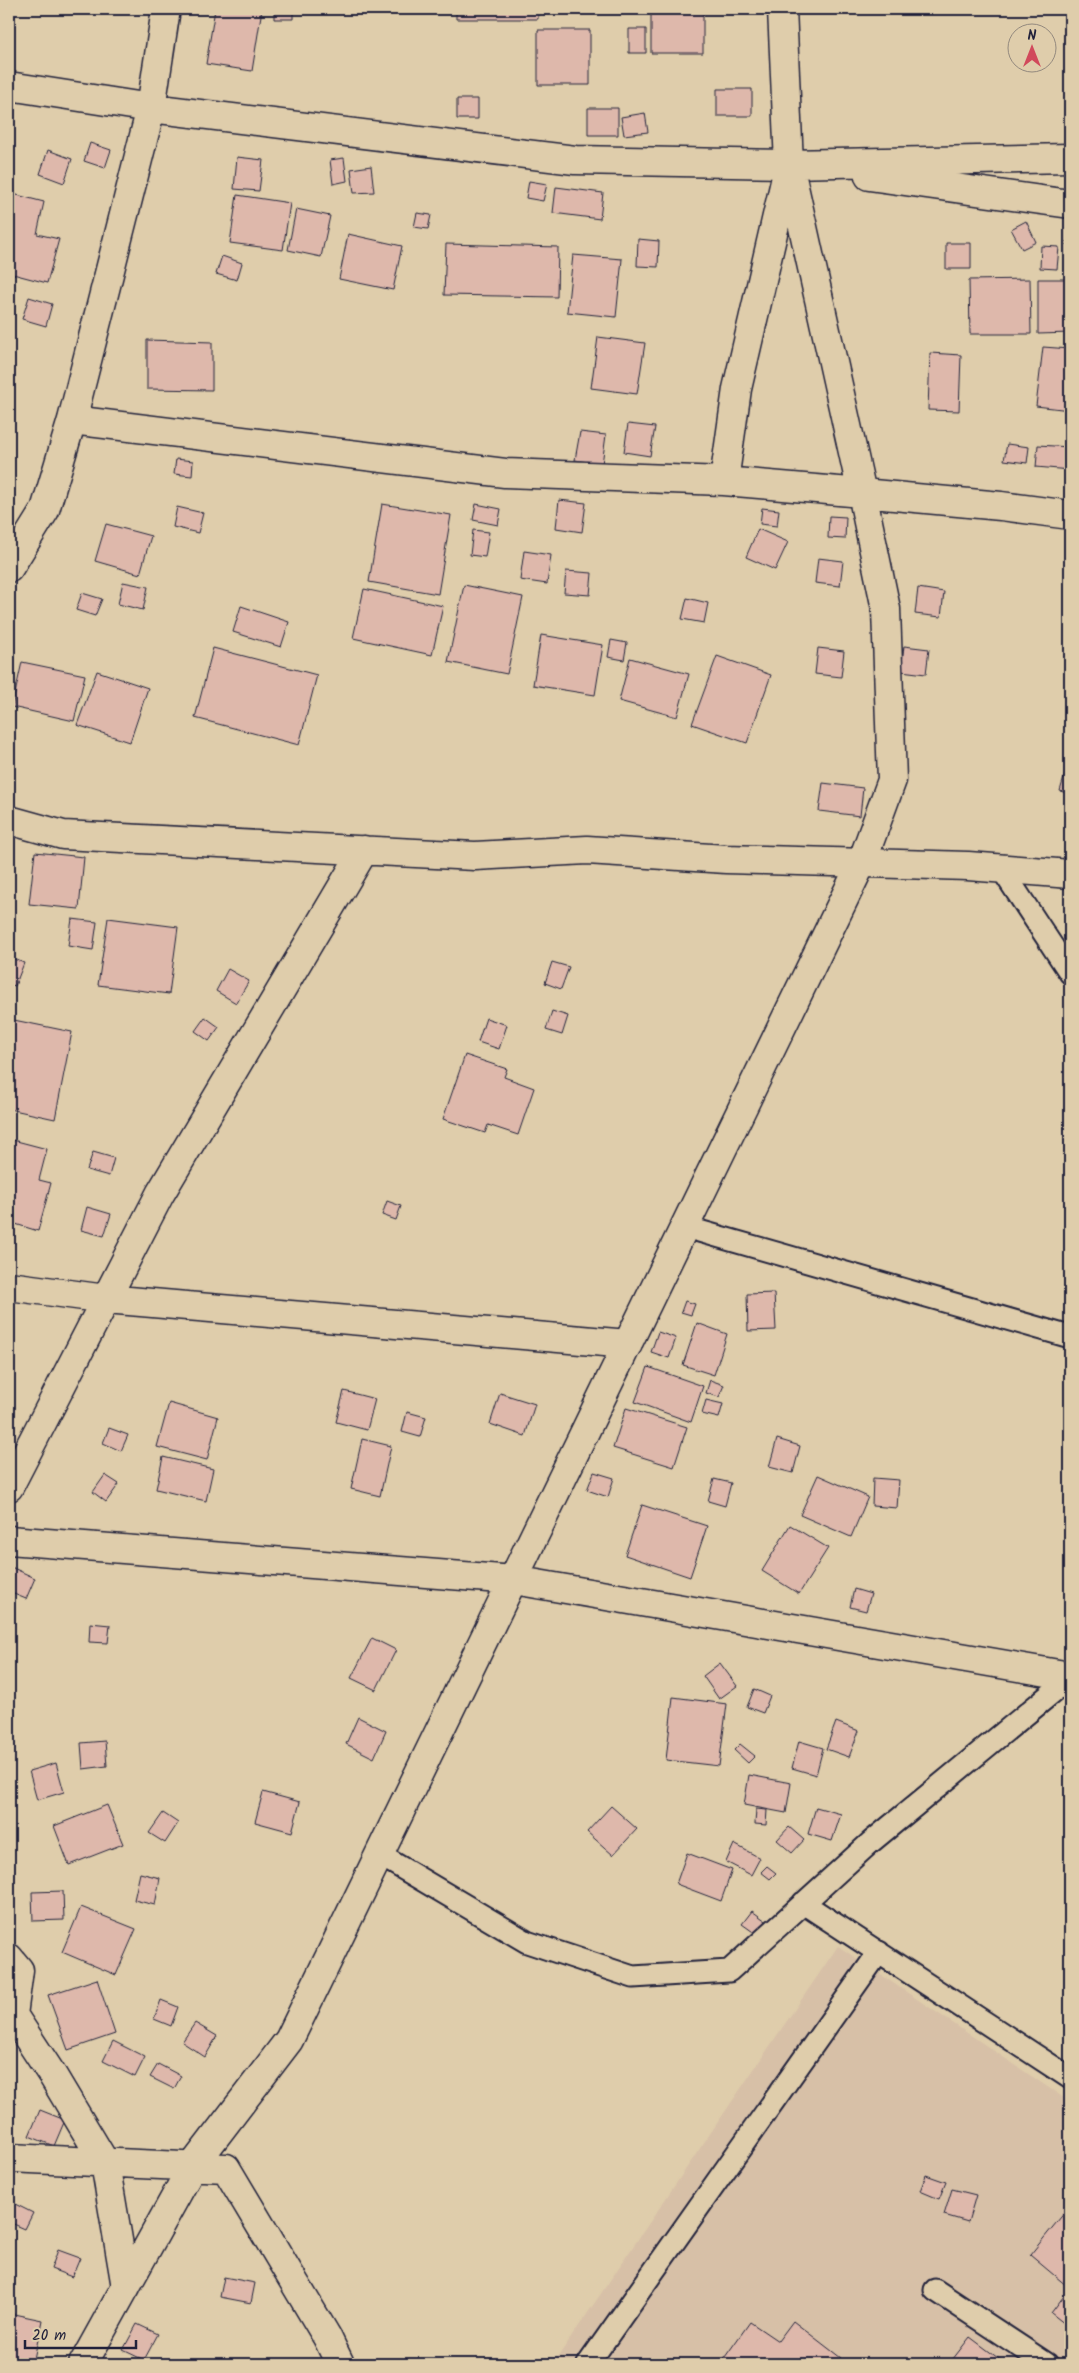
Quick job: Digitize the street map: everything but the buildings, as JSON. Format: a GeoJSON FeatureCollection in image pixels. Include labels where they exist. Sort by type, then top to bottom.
{"type":"FeatureCollection","features":[{"type":"Feature","properties":{"kind":"street"},"geometry":{"type":"LineString","coordinates":[[9,568],[45,510],[72,420],[151,108],[166,9]]}},
{"type":"Feature","properties":{"kind":"street"},"geometry":{"type":"LineString","coordinates":[[83,2364],[192,2167],[289,2040],[862,862],[892,780],[886,609],[789,164],[782,9]]}},
{"type":"Feature","properties":{"kind":"street"},"geometry":{"type":"LineString","coordinates":[[9,86],[151,108],[575,160],[789,164],[1070,158]]}},
{"type":"Feature","properties":{"kind":"street"},"geometry":{"type":"LineString","coordinates":[[789,164],[1070,204]]}},
{"type":"Feature","properties":{"kind":"street"},"geometry":{"type":"LineString","coordinates":[[724,481],[737,389],[789,164]]}},
{"type":"Feature","properties":{"kind":"street"},"geometry":{"type":"LineString","coordinates":[[72,420],[505,473],[724,481],[1000,506],[1070,515]]}},
{"type":"Feature","properties":{"kind":"street"},"geometry":{"type":"LineString","coordinates":[[9,820],[63,835],[475,856],[587,850],[726,859],[1000,868],[1070,874]]}},
{"type":"Feature","properties":{"kind":"street"},"geometry":{"type":"LineString","coordinates":[[9,1487],[160,1194],[364,850]]}},
{"type":"Feature","properties":{"kind":"street"},"geometry":{"type":"LineString","coordinates":[[9,1286],[106,1299],[628,1344]]}},
{"type":"Feature","properties":{"kind":"street"},"geometry":{"type":"LineString","coordinates":[[9,1540],[514,1580],[1070,1677]]}},
{"type":"Feature","properties":{"kind":"street"},"geometry":{"type":"LineString","coordinates":[[9,1958],[19,1970],[12,2015],[53,2076],[105,2163],[126,2287]]}},
{"type":"Feature","properties":{"kind":"street"},"geometry":{"type":"LineString","coordinates":[[9,2158],[226,2168],[327,2337],[340,2364]]}},
{"type":"Feature","properties":{"kind":"lane"},"geometry":{"type":"LineString","coordinates":[[1000,868],[1070,974]]}},
{"type":"Feature","properties":{"kind":"lane"},"geometry":{"type":"LineString","coordinates":[[685,1227],[1070,1337]]}},
{"type":"Feature","properties":{"kind":"lane"},"geometry":{"type":"LineString","coordinates":[[380,1855],[527,1942],[633,1977],[729,1971],[871,1842],[1070,1677]]}},
{"type":"Feature","properties":{"kind":"lane"},"geometry":{"type":"LineString","coordinates":[[803,1904],[1070,2078]]}},
{"type":"Feature","properties":{"kind":"lane"},"geometry":{"type":"LineString","coordinates":[[588,2364],[879,1952]]}},
{"type":"Feature","properties":{"kind":"lane"},"geometry":{"type":"LineString","coordinates":[[935,2290],[1047,2364]]}},
{"type":"Feature","properties":{"kind":"shaded area"},"geometry":{"type":"Polygon","coordinates":[[[838,1946],[1070,2102],[1070,2364],[553,2364],[838,1946]]]}}]}
